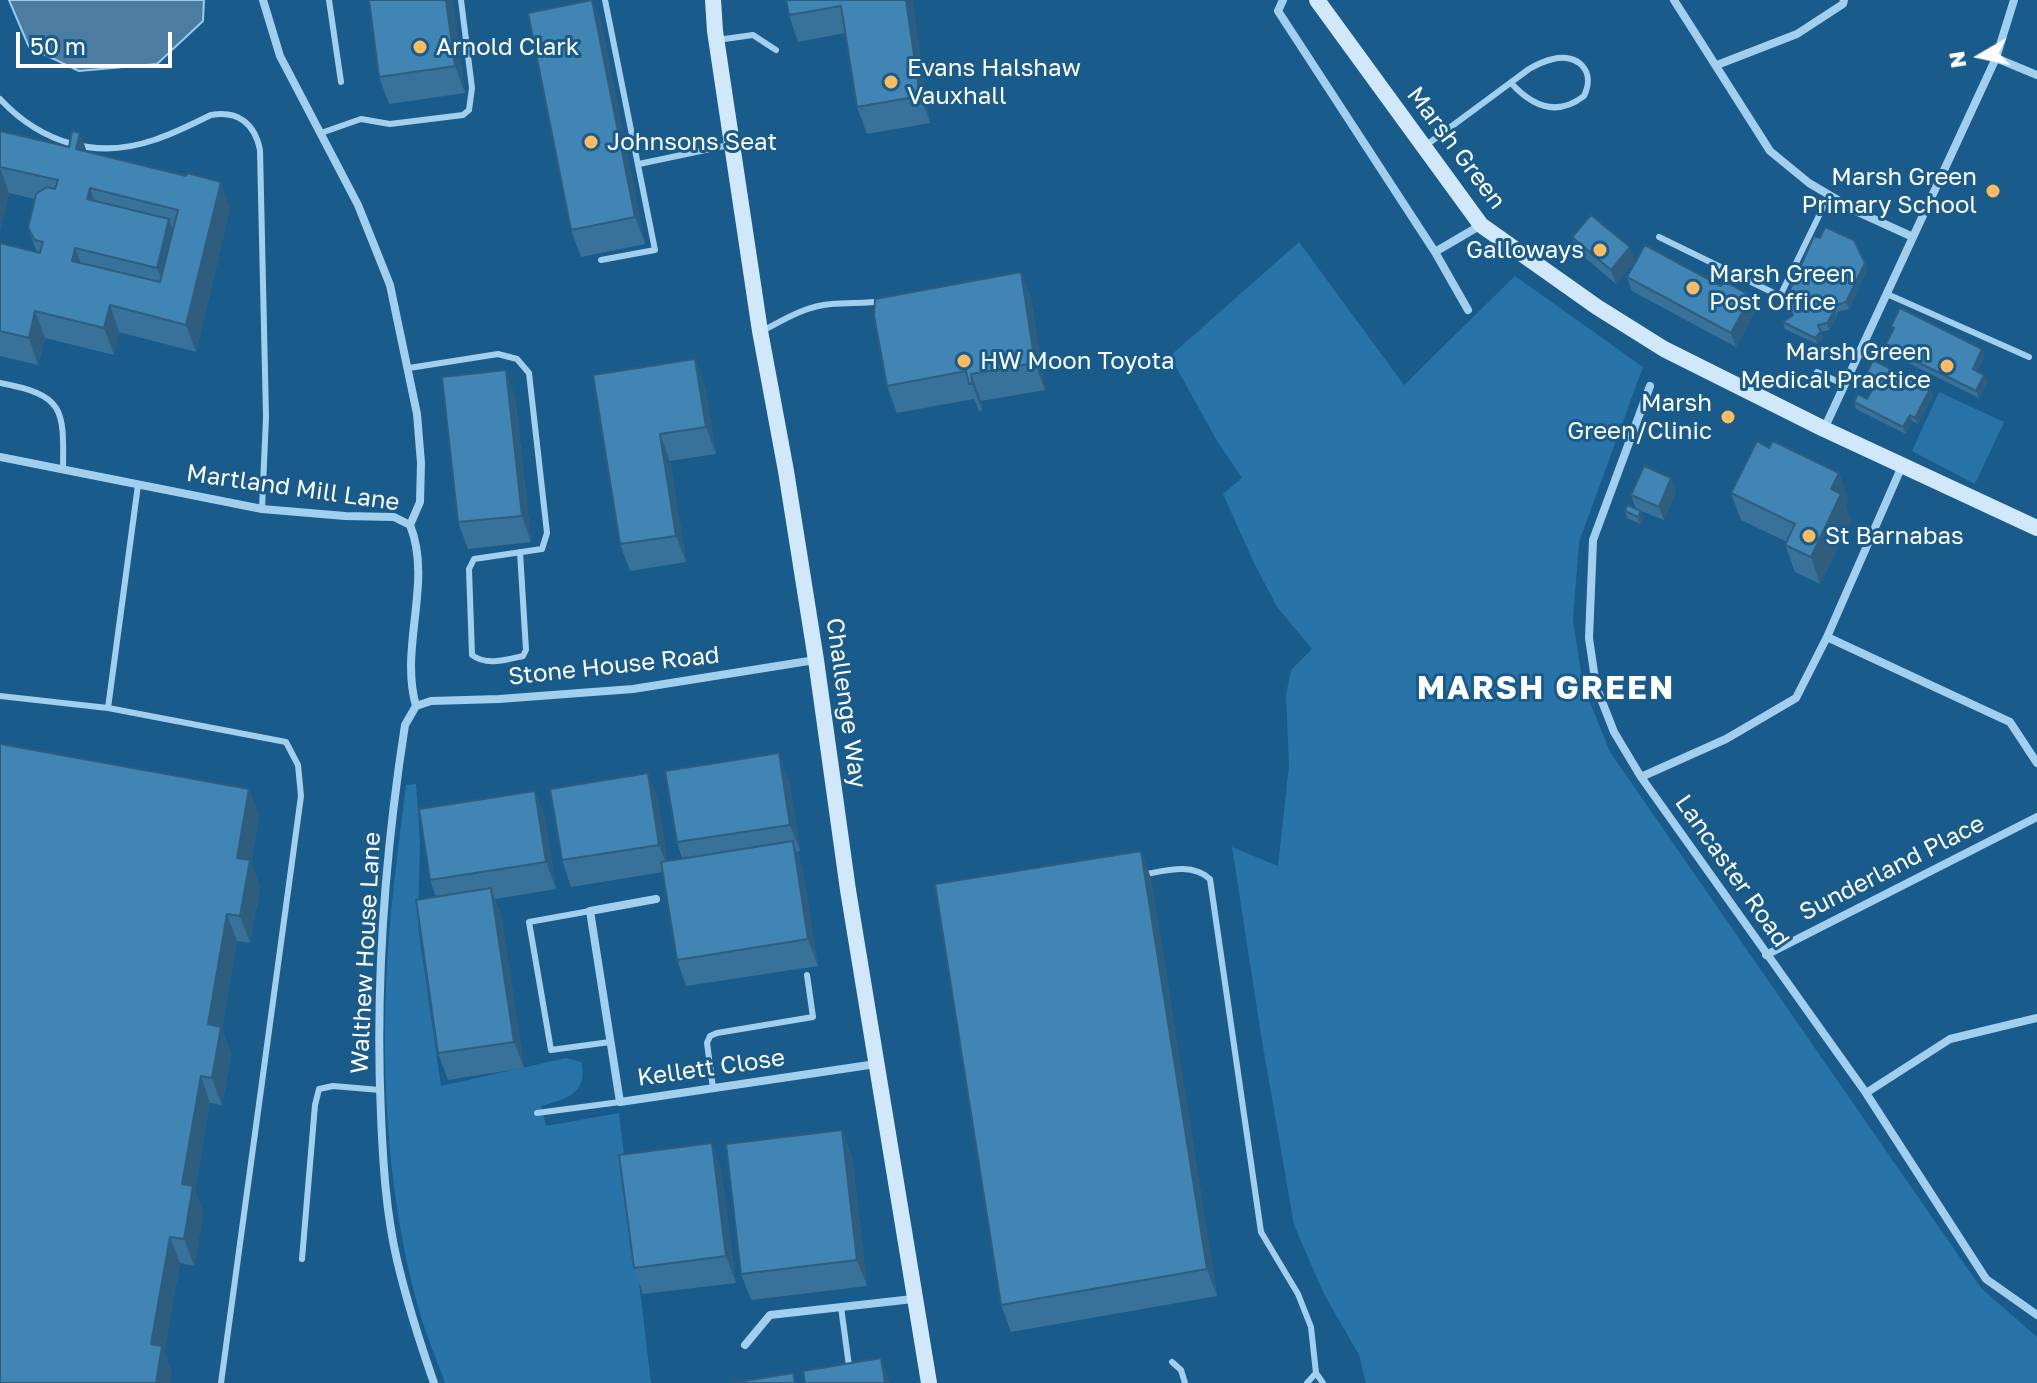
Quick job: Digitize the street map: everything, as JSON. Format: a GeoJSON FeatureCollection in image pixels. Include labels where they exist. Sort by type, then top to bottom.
{"type":"FeatureCollection","features":[{"type":"Feature","properties":{"kind":"street","name":"Martland Mill Lane"},"geometry":{"type":"LineString","coordinates":[[0,457],[262,509],[394,517],[410,525],[420,502],[417,414],[390,285],[358,205],[280,56],[263,0]]}},
{"type":"Feature","properties":{"kind":"street","name":"Challenge Way"},"geometry":{"type":"LineString","coordinates":[[706,0],[716,36]]}},
{"type":"Feature","properties":{"kind":"street","name":"Challenge Way"},"geometry":{"type":"LineString","coordinates":[[713,0],[760,331],[786,471],[848,890],[929,1383]]}},
{"type":"Feature","properties":{"kind":"street"},"geometry":{"type":"LineString","coordinates":[[1283,0],[1278,11],[1435,252],[1468,310]]}},
{"type":"Feature","properties":{"kind":"street","name":"Marsh Green"},"geometry":{"type":"LineString","coordinates":[[1317,0],[1481,225],[1597,307],[1664,349],[1824,429],[2037,528]]}},
{"type":"Feature","properties":{"kind":"street"},"geometry":{"type":"LineString","coordinates":[[1674,0],[1770,151],[1809,183],[1858,212],[1913,237]]}},
{"type":"Feature","properties":{"kind":"street"},"geometry":{"type":"LineString","coordinates":[[1717,65],[1797,34],[1843,4],[1844,0]]}},
{"type":"Feature","properties":{"kind":"street"},"geometry":{"type":"LineString","coordinates":[[1824,429],[1996,58],[2014,0]]}},
{"type":"Feature","properties":{"kind":"street"},"geometry":{"type":"LineString","coordinates":[[1996,58],[2037,75]]}},
{"type":"Feature","properties":{"kind":"street"},"geometry":{"type":"LineString","coordinates":[[1435,252],[1481,225]]}},
{"type":"Feature","properties":{"kind":"street","name":"Lancaster Road"},"geometry":{"type":"LineString","coordinates":[[1650,386],[1593,540],[1589,638],[1596,686],[1614,732],[1641,777],[1866,1093],[1986,1279],[2037,1315]]}},
{"type":"Feature","properties":{"kind":"street"},"geometry":{"type":"LineString","coordinates":[[1641,777],[1726,739],[1796,698],[1827,637],[1902,466]]}},
{"type":"Feature","properties":{"kind":"street","name":"Walthew House Lane"},"geometry":{"type":"LineString","coordinates":[[410,525],[418,545],[410,668],[416,706],[405,725],[385,891],[379,1026],[380,1090],[383,1170],[397,1258],[418,1338],[434,1383]]}},
{"type":"Feature","properties":{"kind":"street"},"geometry":{"type":"LineString","coordinates":[[1827,637],[2010,722],[2037,763]]}},
{"type":"Feature","properties":{"kind":"street","name":"Stone House Road"},"geometry":{"type":"LineString","coordinates":[[416,706],[431,701],[633,689],[816,660]]}},
{"type":"Feature","properties":{"kind":"street","name":"Sunderland Place"},"geometry":{"type":"LineString","coordinates":[[1766,955],[2037,817]]}},
{"type":"Feature","properties":{"kind":"street"},"geometry":{"type":"LineString","coordinates":[[590,911],[656,899]]}},
{"type":"Feature","properties":{"kind":"street","name":"Kellett Close"},"geometry":{"type":"LineString","coordinates":[[590,911],[620,1102],[876,1064]]}},
{"type":"Feature","properties":{"kind":"street"},"geometry":{"type":"LineString","coordinates":[[1866,1093],[1950,1039],[2037,1018]]}},
{"type":"Feature","properties":{"kind":"street"},"geometry":{"type":"LineString","coordinates":[[745,1345],[770,1315],[913,1299]]}},
{"type":"Feature","properties":{"kind":"lane"},"geometry":{"type":"LineString","coordinates":[[329,0],[341,82]]}},
{"type":"Feature","properties":{"kind":"lane"},"geometry":{"type":"LineString","coordinates":[[321,133],[353,120],[403,124],[463,115],[469,110],[472,88],[461,0]]}},
{"type":"Feature","properties":{"kind":"lane"},"geometry":{"type":"LineString","coordinates":[[601,260],[655,250],[605,0]]}},
{"type":"Feature","properties":{"kind":"lane"},"geometry":{"type":"LineString","coordinates":[[716,36],[753,35],[776,50]]}},
{"type":"Feature","properties":{"kind":"lane"},"geometry":{"type":"LineString","coordinates":[[1425,146],[1529,69],[1555,58],[1579,61],[1589,78],[1584,96],[1566,106],[1554,108],[1530,101],[1511,83]]}},
{"type":"Feature","properties":{"kind":"lane"},"geometry":{"type":"LineString","coordinates":[[0,99],[13,114],[40,133],[79,145],[118,148],[140,144],[222,113],[241,119],[257,136],[260,150],[265,358],[262,509]]}},
{"type":"Feature","properties":{"kind":"lane"},"geometry":{"type":"LineString","coordinates":[[639,164],[732,145]]}},
{"type":"Feature","properties":{"kind":"lane"},"geometry":{"type":"LineString","coordinates":[[1659,237],[1780,296],[1829,195]]}},
{"type":"Feature","properties":{"kind":"lane"},"geometry":{"type":"LineString","coordinates":[[1887,294],[2029,357]]}},
{"type":"Feature","properties":{"kind":"lane"},"geometry":{"type":"LineString","coordinates":[[760,331],[815,307],[829,304],[863,305],[894,299]]}},
{"type":"Feature","properties":{"kind":"lane"},"geometry":{"type":"LineString","coordinates":[[409,368],[498,354],[517,359],[529,373],[546,544],[542,549],[486,555],[474,559],[469,569],[472,655],[480,661],[502,661],[523,656],[526,650],[520,552]]}},
{"type":"Feature","properties":{"kind":"lane"},"geometry":{"type":"LineString","coordinates":[[1817,372],[1845,385]]}},
{"type":"Feature","properties":{"kind":"lane"},"geometry":{"type":"LineString","coordinates":[[0,383],[45,395],[54,402],[63,430],[63,469]]}},
{"type":"Feature","properties":{"kind":"lane"},"geometry":{"type":"LineString","coordinates":[[108,708],[138,485]]}},
{"type":"Feature","properties":{"kind":"lane"},"geometry":{"type":"LineString","coordinates":[[0,696],[108,708],[286,742],[298,765],[301,796],[221,1383]]}},
{"type":"Feature","properties":{"kind":"lane"},"geometry":{"type":"LineString","coordinates":[[1136,876],[1183,868],[1201,871],[1210,879],[1261,1232],[1298,1294],[1311,1327],[1316,1373],[1323,1383]]}},
{"type":"Feature","properties":{"kind":"lane"},"geometry":{"type":"LineString","coordinates":[[590,911],[529,922],[551,1050],[610,1042]]}},
{"type":"Feature","properties":{"kind":"lane"},"geometry":{"type":"LineString","coordinates":[[713,1088],[707,1043],[710,1036],[813,1017],[807,975]]}},
{"type":"Feature","properties":{"kind":"lane"},"geometry":{"type":"LineString","coordinates":[[302,1259],[319,1089],[333,1086],[380,1090]]}},
{"type":"Feature","properties":{"kind":"lane"},"geometry":{"type":"LineString","coordinates":[[537,1113],[620,1102]]}},
{"type":"Feature","properties":{"kind":"lane"},"geometry":{"type":"LineString","coordinates":[[841,1307],[849,1366]]}},
{"type":"Feature","properties":{"kind":"lane"},"geometry":{"type":"LineString","coordinates":[[1172,1362],[1181,1370],[1185,1383]]}},
{"type":"Feature","properties":{"kind":"lane"},"geometry":{"type":"LineString","coordinates":[[1307,1383],[1316,1373]]}},
{"type":"Feature","properties":{"kind":"shaded area"},"geometry":{"type":"Polygon","coordinates":[[[9,0],[204,0],[203,21],[157,64],[79,71],[29,47],[9,0]]]}},
{"type":"Feature","properties":{"kind":"shaded area"},"geometry":{"type":"Polygon","coordinates":[[[1299,242],[1404,385],[1515,276],[1643,367],[1579,542],[1573,620],[1583,685],[1610,752],[1981,1288],[2037,1337],[2037,1383],[1366,1383],[1359,1355],[1324,1294],[1294,1225],[1232,847],[1278,866],[1289,766],[1286,695],[1291,670],[1312,649],[1277,607],[1254,563],[1223,494],[1242,478],[1217,441],[1170,356],[1299,242]]]}},
{"type":"Feature","properties":{"kind":"shaded area"},"geometry":{"type":"Polygon","coordinates":[[[1939,392],[2004,422],[1975,484],[1912,451],[1939,392]]]}},
{"type":"Feature","properties":{"kind":"shaded area"},"geometry":{"type":"Polygon","coordinates":[[[416,784],[420,840],[418,926],[441,1086],[566,1058],[581,1062],[582,1081],[567,1097],[541,1106],[546,1126],[619,1113],[651,1383],[445,1383],[420,1313],[406,1258],[392,1167],[385,1074],[389,935],[406,785],[416,784]]]}},
{"type":"Feature","properties":{"kind":"building","name":"Arnold Clark"},"geometry":{"type":"Polygon","coordinates":[[[369,0],[446,0],[455,66],[379,77],[369,0]]]}},
{"type":"Feature","properties":{"kind":"building","name":"Johnsons Seat"},"geometry":{"type":"Polygon","coordinates":[[[592,0],[635,217],[571,230],[528,13],[592,0]]]}},
{"type":"Feature","properties":{"kind":"building","name":"Evans Halshaw Vauxhall"},"geometry":{"type":"Polygon","coordinates":[[[786,0],[906,0],[920,96],[857,107],[841,6],[789,15],[786,0]]]}},
{"type":"Feature","properties":{"kind":"building"},"geometry":{"type":"Polygon","coordinates":[[[0,131],[69,147],[72,131],[80,133],[76,149],[221,182],[186,325],[110,305],[104,328],[35,311],[29,338],[0,331],[0,243],[40,253],[43,242],[35,240],[28,228],[36,194],[47,187],[55,189],[58,180],[0,167],[0,131]],[[90,188],[87,199],[169,219],[157,268],[75,248],[72,261],[160,282],[178,210],[90,188]]]}},
{"type":"Feature","properties":{"kind":"building"},"geometry":{"type":"Polygon","coordinates":[[[1591,215],[1630,247],[1611,270],[1572,237],[1591,215]]]}},
{"type":"Feature","properties":{"kind":"building"},"geometry":{"type":"Polygon","coordinates":[[[1825,227],[1854,240],[1865,263],[1846,302],[1834,306],[1827,323],[1818,325],[1821,332],[1815,338],[1783,322],[1793,315],[1789,292],[1814,236],[1820,238],[1825,227]]]}},
{"type":"Feature","properties":{"kind":"building"},"geometry":{"type":"Polygon","coordinates":[[[1645,245],[1721,286],[1724,281],[1751,296],[1731,333],[1627,277],[1645,245]]]}},
{"type":"Feature","properties":{"kind":"building","name":"HW Moon Toyota"},"geometry":{"type":"Polygon","coordinates":[[[1021,272],[1035,363],[971,374],[972,384],[969,384],[966,371],[887,386],[874,316],[875,299],[1021,272]]]}},
{"type":"Feature","properties":{"kind":"building","name":"Marsh Green Medical Practice"},"geometry":{"type":"Polygon","coordinates":[[[1900,308],[1982,349],[1973,369],[1984,375],[1976,391],[1885,346],[1900,308]]]}},
{"type":"Feature","properties":{"kind":"building"},"geometry":{"type":"Polygon","coordinates":[[[695,359],[706,427],[660,434],[676,536],[620,544],[593,375],[695,359]]]}},
{"type":"Feature","properties":{"kind":"building"},"geometry":{"type":"Polygon","coordinates":[[[1873,360],[1930,389],[1915,418],[1910,415],[1903,427],[1854,402],[1858,394],[1867,399],[1875,384],[1864,379],[1873,360]]]}},
{"type":"Feature","properties":{"kind":"building"},"geometry":{"type":"Polygon","coordinates":[[[506,370],[522,516],[458,522],[442,377],[506,370]]]}},
{"type":"Feature","properties":{"kind":"building"},"geometry":{"type":"Polygon","coordinates":[[[1757,441],[1769,448],[1773,441],[1839,473],[1831,489],[1841,494],[1811,557],[1785,545],[1795,524],[1731,493],[1757,441]]]}},
{"type":"Feature","properties":{"kind":"building"},"geometry":{"type":"Polygon","coordinates":[[[1644,466],[1671,478],[1659,507],[1631,495],[1644,466]]]}},
{"type":"Feature","properties":{"kind":"building"},"geometry":{"type":"Polygon","coordinates":[[[1627,505],[1641,511],[1638,517],[1625,511],[1627,505]]]}},
{"type":"Feature","properties":{"kind":"building"},"geometry":{"type":"Polygon","coordinates":[[[0,744],[249,789],[237,858],[250,860],[240,916],[227,914],[208,1024],[221,1027],[212,1078],[201,1076],[182,1184],[193,1186],[184,1239],[170,1237],[151,1344],[162,1346],[156,1383],[0,1383],[0,744]]]}},
{"type":"Feature","properties":{"kind":"building"},"geometry":{"type":"Polygon","coordinates":[[[779,753],[790,825],[677,842],[665,771],[779,753]]]}},
{"type":"Feature","properties":{"kind":"building"},"geometry":{"type":"Polygon","coordinates":[[[648,773],[659,845],[562,860],[550,789],[648,773]]]}},
{"type":"Feature","properties":{"kind":"building"},"geometry":{"type":"Polygon","coordinates":[[[535,791],[546,862],[430,880],[419,809],[535,791]]]}},
{"type":"Feature","properties":{"kind":"building"},"geometry":{"type":"Polygon","coordinates":[[[793,841],[808,939],[677,960],[661,862],[793,841]]]}},
{"type":"Feature","properties":{"kind":"building"},"geometry":{"type":"Polygon","coordinates":[[[1141,851],[1207,1269],[1001,1305],[935,884],[1141,851]]]}},
{"type":"Feature","properties":{"kind":"building"},"geometry":{"type":"Polygon","coordinates":[[[491,888],[514,1042],[438,1053],[416,900],[491,888]]]}},
{"type":"Feature","properties":{"kind":"building"},"geometry":{"type":"Polygon","coordinates":[[[842,1130],[857,1260],[741,1274],[726,1144],[842,1130]]]}},
{"type":"Feature","properties":{"kind":"building"},"geometry":{"type":"Polygon","coordinates":[[[712,1143],[726,1256],[634,1268],[619,1155],[712,1143]]]}},
{"type":"Feature","properties":{"kind":"building"},"geometry":{"type":"Polygon","coordinates":[[[881,1358],[885,1383],[805,1383],[803,1371],[881,1358]]]}},
{"type":"Feature","properties":{"kind":"building"},"geometry":{"type":"Polygon","coordinates":[[[793,1373],[795,1383],[732,1383],[793,1373]]]}},
{"type":"Feature","properties":{"kind":"place","name":"Arnold Clark"},"geometry":{"type":"Point","coordinates":[420,47]}},
{"type":"Feature","properties":{"kind":"place","name":"Evans Halshaw Vauxhall"},"geometry":{"type":"Point","coordinates":[891,82]}},
{"type":"Feature","properties":{"kind":"place","name":"Johnsons Seat"},"geometry":{"type":"Point","coordinates":[591,142]}},
{"type":"Feature","properties":{"kind":"place","name":"Marsh Green Primary School"},"geometry":{"type":"Point","coordinates":[1993,191]}},
{"type":"Feature","properties":{"kind":"place","name":"Galloways"},"geometry":{"type":"Point","coordinates":[1600,250]}},
{"type":"Feature","properties":{"kind":"place","name":"Marsh Green Post Office"},"geometry":{"type":"Point","coordinates":[1693,288]}},
{"type":"Feature","properties":{"kind":"place","name":"HW Moon Toyota"},"geometry":{"type":"Point","coordinates":[964,361]}},
{"type":"Feature","properties":{"kind":"place","name":"Marsh Green Medical Practice"},"geometry":{"type":"Point","coordinates":[1947,366]}},
{"type":"Feature","properties":{"kind":"place","name":"Marsh Green/Clinic"},"geometry":{"type":"Point","coordinates":[1728,417]}},
{"type":"Feature","properties":{"kind":"place","name":"St Barnabas"},"geometry":{"type":"Point","coordinates":[1809,536]}},
{"type":"Feature","properties":{"kind":"district","name":"MARSH GREEN"},"geometry":{"type":"Point","coordinates":[1546,689]}}]}
